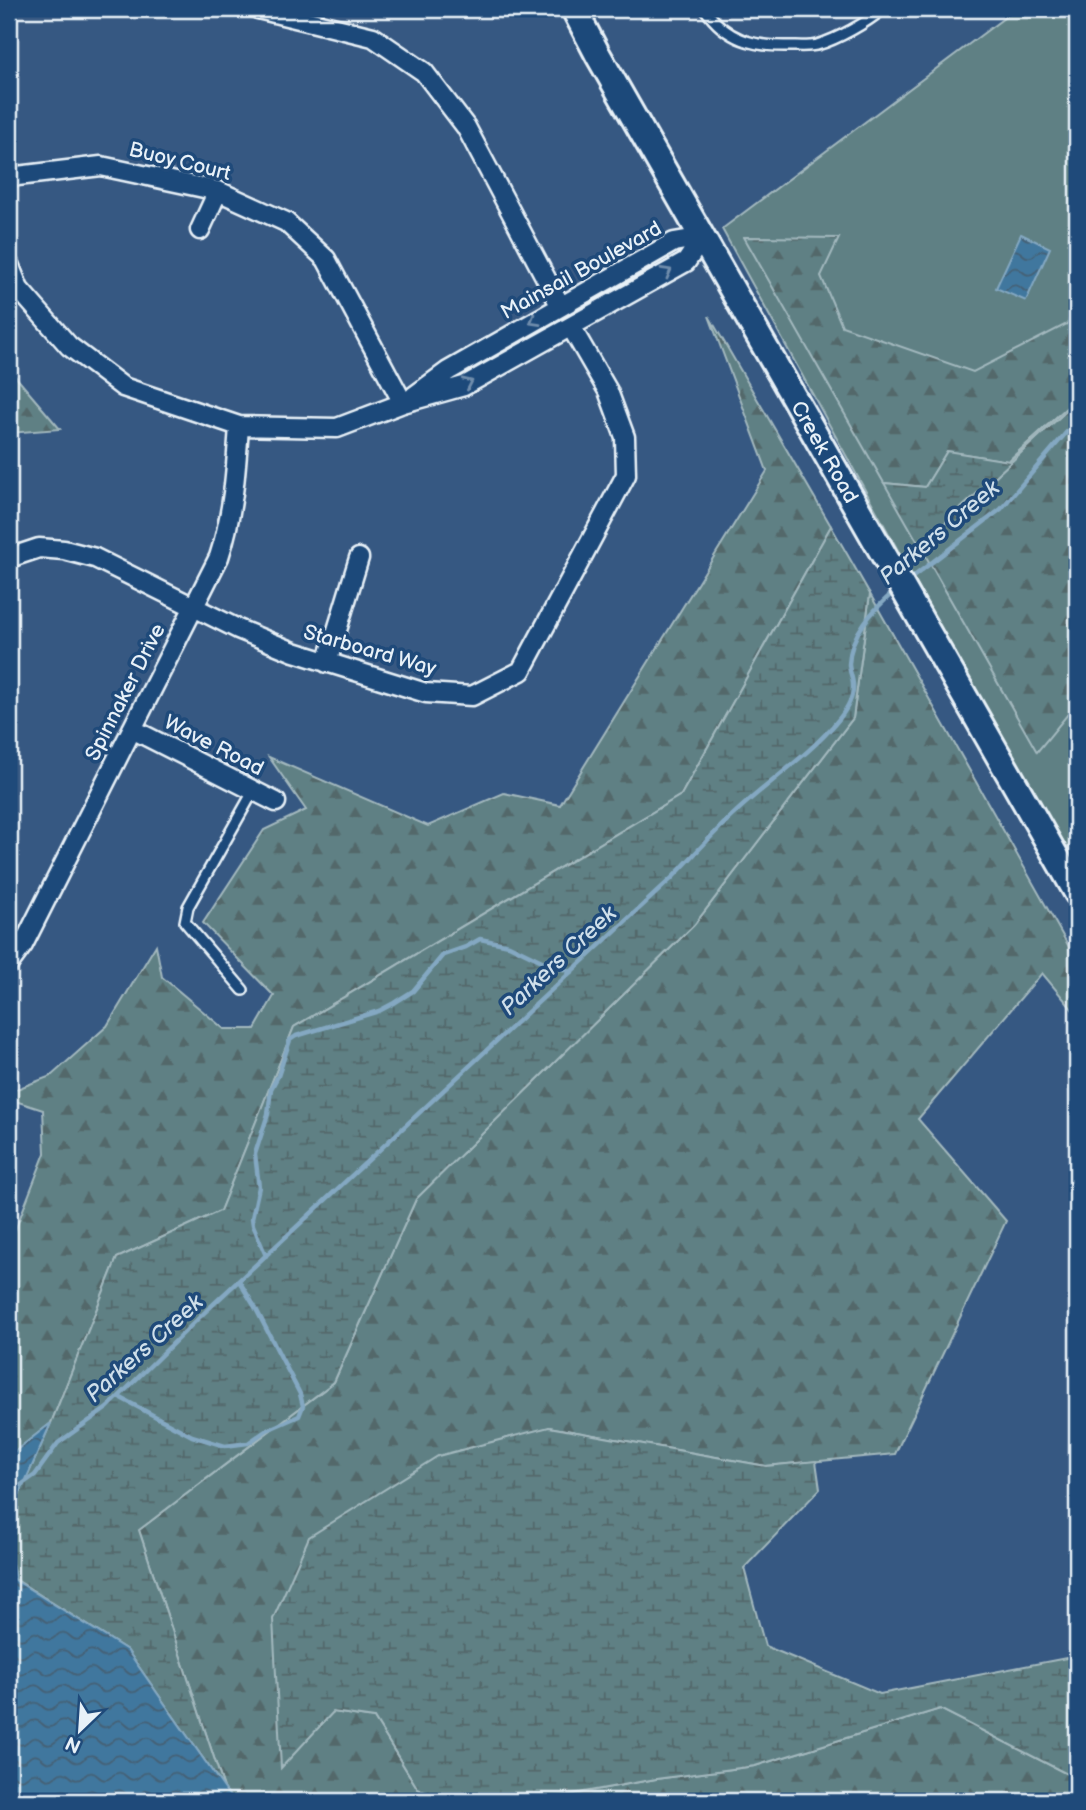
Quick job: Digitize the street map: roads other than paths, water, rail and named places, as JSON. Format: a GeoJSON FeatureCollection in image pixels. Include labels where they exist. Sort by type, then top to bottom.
{"type":"FeatureCollection","features":[{"type":"Feature","properties":{"kind":"main road","name":"Creek Road"},"geometry":{"type":"LineString","coordinates":[[574,9],[597,55],[704,237],[1077,893]]}},
{"type":"Feature","properties":{"kind":"street"},"geometry":{"type":"LineString","coordinates":[[258,9],[373,37],[424,72],[466,127],[560,305]]}},
{"type":"Feature","properties":{"kind":"street","name":"Buoy Court"},"geometry":{"type":"LineString","coordinates":[[9,177],[101,166],[219,191],[286,222],[326,259],[403,403]]}},
{"type":"Feature","properties":{"kind":"street"},"geometry":{"type":"LineString","coordinates":[[200,230],[219,191]]}},
{"type":"Feature","properties":{"kind":"street","name":"Mainsail Boulevard"},"geometry":{"type":"LineString","coordinates":[[403,403],[448,371],[674,242],[704,237]]}},
{"type":"Feature","properties":{"kind":"street","name":"Mainsail Boulevard"},"geometry":{"type":"LineString","coordinates":[[9,264],[19,289],[69,346],[123,387],[239,426],[337,428],[403,403],[464,386],[685,262],[704,237]]}},
{"type":"Feature","properties":{"kind":"street","name":"Starboard Way"},"geometry":{"type":"LineString","coordinates":[[9,558],[39,548],[64,550],[95,558],[238,629],[327,663],[426,693],[472,696],[521,671],[626,475],[625,437],[608,391],[571,327]]}},
{"type":"Feature","properties":{"kind":"street","name":"Spinnaker Drive"},"geometry":{"type":"LineString","coordinates":[[9,964],[23,944],[219,557],[226,537],[236,474],[239,426]]}},
{"type":"Feature","properties":{"kind":"street"},"geometry":{"type":"LineString","coordinates":[[327,663],[359,558]]}},
{"type":"Feature","properties":{"kind":"street","name":"Wave Road"},"geometry":{"type":"LineString","coordinates":[[132,729],[276,802]]}},
{"type":"Feature","properties":{"kind":"lane"},"geometry":{"type":"LineString","coordinates":[[705,9],[716,25],[733,36],[765,47],[816,46],[869,20],[883,9]]}},
{"type":"Feature","properties":{"kind":"lane"},"geometry":{"type":"LineString","coordinates":[[243,990],[186,922],[188,907],[254,790]]}},
{"type":"Feature","properties":{"kind":"water"},"geometry":{"type":"Polygon","coordinates":[[[1021,234],[1050,248],[1026,301],[996,288],[1021,234]]]}},
{"type":"Feature","properties":{"kind":"water"},"geometry":{"type":"Polygon","coordinates":[[[51,1423],[9,1518],[9,1456],[51,1423]]]}},
{"type":"Feature","properties":{"kind":"water"},"geometry":{"type":"Polygon","coordinates":[[[9,1547],[15,1580],[127,1650],[233,1801],[9,1801],[9,1547]]]}},
{"type":"Feature","properties":{"kind":"waterway","name":"Parkers Creek"},"geometry":{"type":"LineString","coordinates":[[909,580],[1001,509],[1077,420]]}},
{"type":"Feature","properties":{"kind":"waterway","name":"Parkers Creek"},"geometry":{"type":"LineString","coordinates":[[21,1485],[35,1475],[58,1443],[107,1408],[206,1311],[673,877],[728,820],[828,732],[844,712],[852,694],[853,682],[849,664],[854,642],[865,622],[896,590]]}},
{"type":"Feature","properties":{"kind":"waterway"},"geometry":{"type":"LineString","coordinates":[[266,1256],[252,1218],[259,1187],[255,1154],[268,1114],[271,1089],[290,1040],[379,1011],[413,991],[443,955],[480,939],[509,945],[572,972]]}},
{"type":"Feature","properties":{"kind":"waterway"},"geometry":{"type":"LineString","coordinates":[[119,1397],[192,1436],[225,1446],[248,1443],[267,1430],[299,1416],[303,1406],[300,1394],[239,1281]]}}]}
